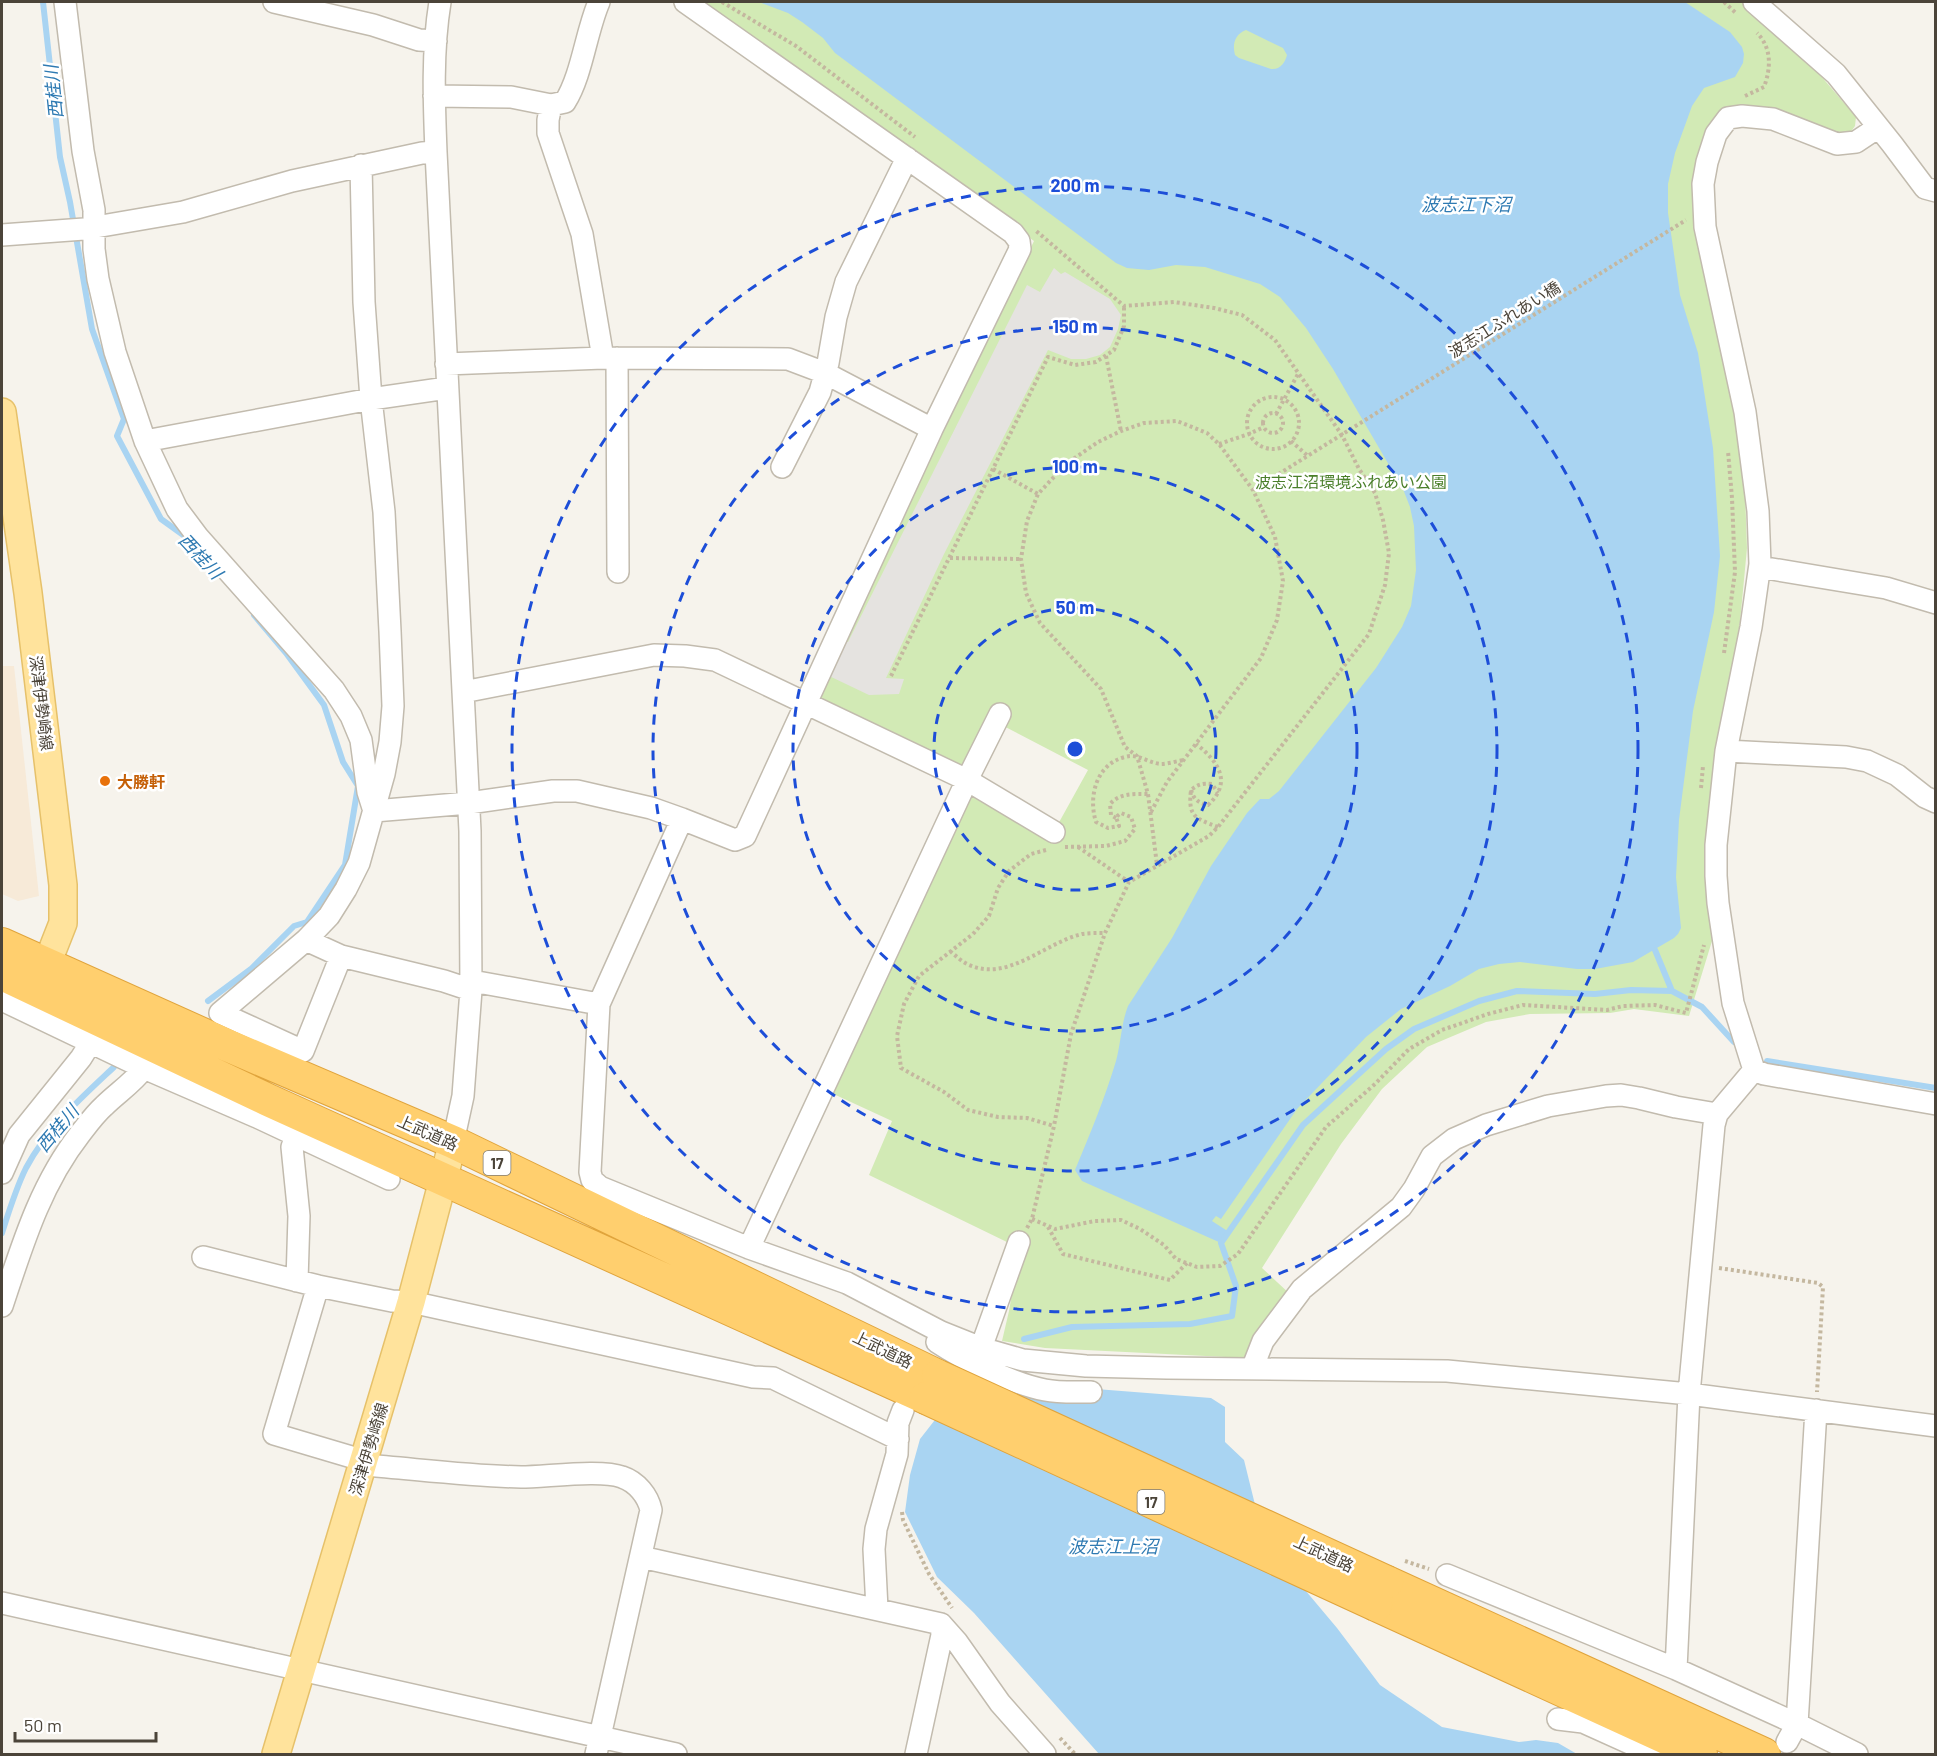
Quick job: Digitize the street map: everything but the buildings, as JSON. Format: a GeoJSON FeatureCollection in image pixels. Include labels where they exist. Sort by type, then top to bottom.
{"type":"FeatureCollection","features":[{"type":"Feature","properties":{"kind":"highway","name":"上武道路"},"geometry":{"type":"LineString","coordinates":[[2,944],[42,978],[262,1108],[930,1368]]}},
{"type":"Feature","properties":{"kind":"highway","name":"上武道路"},"geometry":{"type":"LineString","coordinates":[[2,974],[42,978],[235,1035],[453,1142],[594,1196],[930,1368],[1701,1755]]}},
{"type":"Feature","properties":{"kind":"highway","name":"上武道路"},"geometry":{"type":"LineString","coordinates":[[1382,1593],[1783,1740]]}},
{"type":"Feature","properties":{"kind":"main road","name":"深津伊勢崎線"},"geometry":{"type":"LineString","coordinates":[[2,412],[29,604],[63,885],[63,923],[42,978]]}},
{"type":"Feature","properties":{"kind":"main road","name":"深津伊勢崎線"},"geometry":{"type":"LineString","coordinates":[[276,1755],[411,1302],[453,1142]]}},
{"type":"Feature","properties":{"kind":"street"},"geometry":{"type":"LineString","coordinates":[[65,2],[83,150],[94,210],[89,228],[107,322],[145,441],[177,509],[198,537],[334,690],[351,716],[361,740],[368,792],[374,811]]}},
{"type":"Feature","properties":{"kind":"street"},"geometry":{"type":"LineString","coordinates":[[274,2],[373,25],[419,40],[436,41]]}},
{"type":"Feature","properties":{"kind":"street"},"geometry":{"type":"LineString","coordinates":[[440,2],[434,96],[469,803],[472,986],[463,1096],[453,1142]]}},
{"type":"Feature","properties":{"kind":"street"},"geometry":{"type":"LineString","coordinates":[[434,96],[511,97],[551,105],[565,102],[570,95],[599,2]]}},
{"type":"Feature","properties":{"kind":"street"},"geometry":{"type":"LineString","coordinates":[[374,811],[469,803],[553,791],[578,791],[651,808],[735,840],[745,836],[932,429],[1020,249],[1019,241],[1013,233],[685,2]]}},
{"type":"Feature","properties":{"kind":"street"},"geometry":{"type":"LineString","coordinates":[[1754,2],[1836,74],[1925,188],[1935,191]]}},
{"type":"Feature","properties":{"kind":"street"},"geometry":{"type":"LineString","coordinates":[[551,105],[548,133],[582,234],[610,358],[618,572]]}},
{"type":"Feature","properties":{"kind":"street"},"geometry":{"type":"LineString","coordinates":[[1754,1070],[1733,1002],[1718,903],[1716,844],[1725,751],[1751,627],[1760,567],[1758,512],[1745,412],[1705,227],[1703,184],[1716,134],[1728,118],[1742,116],[1773,119],[1837,144],[1856,142],[1877,128]]}},
{"type":"Feature","properties":{"kind":"street"},"geometry":{"type":"LineString","coordinates":[[2,235],[89,228],[183,212],[292,181],[361,165],[436,152]]}},
{"type":"Feature","properties":{"kind":"street"},"geometry":{"type":"LineString","coordinates":[[782,468],[820,392],[846,282],[907,158]]}},
{"type":"Feature","properties":{"kind":"street"},"geometry":{"type":"LineString","coordinates":[[340,956],[303,1051],[235,1035],[220,1013],[306,940],[329,916],[346,890],[359,863],[390,742],[393,706],[384,512],[371,399],[364,302],[361,165]]}},
{"type":"Feature","properties":{"kind":"street"},"geometry":{"type":"LineString","coordinates":[[446,364],[610,358],[788,359],[825,373],[932,429]]}},
{"type":"Feature","properties":{"kind":"street"},"geometry":{"type":"LineString","coordinates":[[145,441],[371,399],[447,388]]}},
{"type":"Feature","properties":{"kind":"street"},"geometry":{"type":"LineString","coordinates":[[1760,567],[1886,588],[1935,603]]}},
{"type":"Feature","properties":{"kind":"street"},"geometry":{"type":"LineString","coordinates":[[464,692],[654,655],[715,660],[967,780],[1053,843]]}},
{"type":"Feature","properties":{"kind":"street"},"geometry":{"type":"LineString","coordinates":[[749,1248],[1000,714]]}},
{"type":"Feature","properties":{"kind":"street"},"geometry":{"type":"LineString","coordinates":[[1725,751],[1846,757],[1868,761],[1897,775],[1924,797],[1935,802]]}},
{"type":"Feature","properties":{"kind":"street"},"geometry":{"type":"LineString","coordinates":[[682,819],[599,1004],[590,1172],[594,1196],[848,1283],[930,1368]]}},
{"type":"Feature","properties":{"kind":"street"},"geometry":{"type":"LineString","coordinates":[[306,940],[340,956],[444,981],[599,1004]]}},
{"type":"Feature","properties":{"kind":"street"},"geometry":{"type":"LineString","coordinates":[[2,1000],[144,1068],[262,1108],[296,1135],[389,1179]]}},
{"type":"Feature","properties":{"kind":"street"},"geometry":{"type":"LineString","coordinates":[[2,1173],[19,1135],[81,1058],[91,1042]]}},
{"type":"Feature","properties":{"kind":"street"},"geometry":{"type":"LineString","coordinates":[[2,1306],[25,1238],[50,1177],[79,1135],[103,1106],[137,1077],[144,1068]]}},
{"type":"Feature","properties":{"kind":"street"},"geometry":{"type":"LineString","coordinates":[[1754,1070],[1764,1074],[1935,1104]]}},
{"type":"Feature","properties":{"kind":"street"},"geometry":{"type":"LineString","coordinates":[[1676,1669],[1689,1394],[1714,1125],[1717,1114],[1754,1070]]}},
{"type":"Feature","properties":{"kind":"street"},"geometry":{"type":"LineString","coordinates":[[1252,1369],[1263,1341],[1302,1289],[1401,1207],[1432,1156],[1454,1139],[1486,1125],[1548,1106],[1606,1096],[1621,1095],[1717,1114]]}},
{"type":"Feature","properties":{"kind":"street"},"geometry":{"type":"LineString","coordinates":[[296,1135],[292,1147],[299,1216],[297,1281]]}},
{"type":"Feature","properties":{"kind":"street"},"geometry":{"type":"LineString","coordinates":[[981,1348],[1019,1242]]}},
{"type":"Feature","properties":{"kind":"street"},"geometry":{"type":"LineString","coordinates":[[203,1257],[318,1286],[392,1301],[411,1302],[753,1377],[773,1378],[898,1439]]}},
{"type":"Feature","properties":{"kind":"street"},"geometry":{"type":"LineString","coordinates":[[318,1286],[274,1434],[364,1463],[520,1477],[606,1474],[623,1477],[639,1488],[649,1499],[651,1510],[598,1747]]}},
{"type":"Feature","properties":{"kind":"street"},"geometry":{"type":"LineString","coordinates":[[930,1368],[981,1348],[1023,1360],[1086,1366],[1447,1371],[1689,1394],[1935,1426]]}},
{"type":"Feature","properties":{"kind":"street"},"geometry":{"type":"LineString","coordinates":[[877,1609],[874,1549],[876,1529],[897,1454],[898,1423],[930,1368],[951,1352],[989,1371],[1041,1389],[1092,1392]]}},
{"type":"Feature","properties":{"kind":"street"},"geometry":{"type":"LineString","coordinates":[[1783,1740],[1816,1410]]}},
{"type":"Feature","properties":{"kind":"street"},"geometry":{"type":"LineString","coordinates":[[640,1557],[877,1609],[947,1616]]}},
{"type":"Feature","properties":{"kind":"street"},"geometry":{"type":"LineString","coordinates":[[1447,1575],[1676,1669],[1783,1740],[1857,1755]]}},
{"type":"Feature","properties":{"kind":"street"},"geometry":{"type":"LineString","coordinates":[[2,1603],[300,1671],[598,1747],[676,1755]]}},
{"type":"Feature","properties":{"kind":"street"},"geometry":{"type":"LineString","coordinates":[[916,1755],[947,1616]]}},
{"type":"Feature","properties":{"kind":"street"},"geometry":{"type":"LineString","coordinates":[[947,1616],[957,1642],[1000,1703],[1045,1755]]}},
{"type":"Feature","properties":{"kind":"street"},"geometry":{"type":"LineString","coordinates":[[1558,1719],[1583,1722],[1654,1755]]}},
{"type":"Feature","properties":{"kind":"path","name":"波志江ふれあい橋"},"geometry":{"type":"LineString","coordinates":[[1253,490],[1678,224]]}},
{"type":"Feature","properties":{"kind":"path"},"geometry":{"type":"LineString","coordinates":[[891,676],[1048,357],[1075,365],[1096,362],[1114,350],[1124,327],[1124,306],[1174,302],[1242,315],[1275,340],[1342,435],[1359,469],[1375,493],[1389,553],[1384,585],[1369,634],[1218,827],[1209,836],[1129,882],[1105,933],[1071,1034],[1054,1126],[1032,1219],[1019,1242]]}},
{"type":"Feature","properties":{"kind":"path"},"geometry":{"type":"LineString","coordinates":[[1106,355],[1121,431]]}},
{"type":"Feature","properties":{"kind":"path"},"geometry":{"type":"LineString","coordinates":[[1276,414],[1298,374]]}},
{"type":"Feature","properties":{"kind":"path"},"geometry":{"type":"LineString","coordinates":[[1269,397],[1285,400],[1292,405],[1298,419],[1298,427],[1291,441],[1277,449],[1268,448],[1260,446],[1249,434],[1247,418],[1255,404],[1269,397]]}},
{"type":"Feature","properties":{"kind":"path"},"geometry":{"type":"LineString","coordinates":[[1276,414],[1282,421],[1280,430],[1271,433],[1264,427],[1263,421],[1267,415],[1276,414]]}},
{"type":"Feature","properties":{"kind":"path"},"geometry":{"type":"LineString","coordinates":[[1151,812],[1167,782],[1184,760],[1261,658],[1277,620],[1283,581],[1275,537],[1253,490],[1219,444],[1207,433],[1176,422],[1144,423],[1098,442],[1066,464],[1038,494],[1027,521],[1021,559],[1026,593],[1040,623],[1101,689],[1125,747],[1137,756],[1160,764],[1184,760]]}},
{"type":"Feature","properties":{"kind":"path"},"geometry":{"type":"LineString","coordinates":[[1219,444],[1264,427]]}},
{"type":"Feature","properties":{"kind":"path"},"geometry":{"type":"LineString","coordinates":[[1291,441],[1308,456]]}},
{"type":"Feature","properties":{"kind":"path"},"geometry":{"type":"LineString","coordinates":[[993,469],[1038,494]]}},
{"type":"Feature","properties":{"kind":"path"},"geometry":{"type":"LineString","coordinates":[[949,558],[1021,559]]}},
{"type":"Feature","properties":{"kind":"path"},"geometry":{"type":"LineString","coordinates":[[1191,790],[1193,797],[1200,803],[1208,805],[1218,794],[1222,784],[1221,774],[1209,754],[1196,744]]}},
{"type":"Feature","properties":{"kind":"path"},"geometry":{"type":"LineString","coordinates":[[1137,756],[1148,794],[1156,865]]}},
{"type":"Feature","properties":{"kind":"path"},"geometry":{"type":"LineString","coordinates":[[1137,756],[1125,757],[1112,763],[1102,772],[1095,784],[1092,810],[1096,822],[1108,828],[1119,826],[1111,815],[1110,804],[1116,798],[1126,794],[1148,794]]}},
{"type":"Feature","properties":{"kind":"path"},"geometry":{"type":"LineString","coordinates":[[1218,794],[1212,784],[1196,785],[1191,790],[1189,806],[1191,812],[1199,819],[1218,827]]}},
{"type":"Feature","properties":{"kind":"path"},"geometry":{"type":"LineString","coordinates":[[1054,1126],[1027,1118],[998,1117],[968,1110],[944,1092],[901,1068],[897,1036],[904,1004],[920,976],[973,934],[989,916],[998,888],[1010,871],[1031,854],[1053,843],[1077,847],[1106,846],[1125,841],[1135,830],[1131,817],[1121,813],[1116,819]]}},
{"type":"Feature","properties":{"kind":"path"},"geometry":{"type":"LineString","coordinates":[[1053,843],[1077,847],[1129,882]]}},
{"type":"Feature","properties":{"kind":"path"},"geometry":{"type":"LineString","coordinates":[[950,951],[968,965],[988,969],[1012,966],[1037,952],[1082,934],[1105,933]]}},
{"type":"Feature","properties":{"kind":"path"},"geometry":{"type":"LineString","coordinates":[[1032,1219],[1055,1229],[1095,1221],[1121,1220],[1164,1245],[1176,1259],[1197,1267],[1220,1266],[1238,1254],[1326,1127],[1375,1084],[1408,1049],[1442,1030],[1523,1005],[1607,1010],[1623,1006],[1655,1005],[1686,1013],[1691,996]]}},
{"type":"Feature","properties":{"kind":"path"},"geometry":{"type":"LineString","coordinates":[[1047,1226],[1063,1254],[1170,1280],[1187,1263]]}},
{"type":"Feature","properties":{"kind":"path"},"geometry":{"type":"LineString","coordinates":[[1700,1265],[1818,1283],[1823,1287],[1816,1410]]}},
{"type":"Feature","properties":{"kind":"path"},"geometry":{"type":"LineString","coordinates":[[901,1508],[903,1520],[947,1616]]}},
{"type":"Feature","properties":{"kind":"path"},"geometry":{"type":"LineString","coordinates":[[1059,1738],[1075,1755]]}},
{"type":"Feature","properties":{"kind":"shaded area"},"geometry":{"type":"Polygon","coordinates":[[[1054,268],[1061,274],[1065,272],[1110,299],[1121,315],[1110,347],[1100,355],[1086,359],[1071,359],[1048,350],[944,554],[886,678],[904,679],[899,694],[869,695],[825,674],[840,639],[848,642],[1027,285],[1040,292],[1054,268]]]}},
{"type":"Feature","properties":{"kind":"shaded area"},"geometry":{"type":"Polygon","coordinates":[[[2,666],[14,666],[39,896],[18,901],[2,894],[2,666]]]}},
{"type":"Feature","properties":{"kind":"green space","name":"波志江沼環境ふれあい公園"},"geometry":{"type":"Polygon","coordinates":[[[704,2],[1744,2],[1815,69],[1856,117],[1855,126],[1850,133],[1839,135],[1738,109],[1700,160],[1745,490],[1747,548],[1740,622],[1723,721],[1709,897],[1712,941],[1689,1016],[1634,1009],[1610,1013],[1530,1014],[1486,1022],[1427,1047],[1382,1089],[1341,1144],[1262,1268],[1291,1295],[1246,1358],[1045,1348],[1002,1341],[1016,1270],[1011,1244],[869,1175],[892,1121],[827,1091],[971,786],[1052,835],[1088,770],[990,719],[969,767],[960,768],[819,703],[815,695],[1034,241],[704,2]]]}},
{"type":"Feature","properties":{"kind":"water","name":"波志江下沼"},"geometry":{"type":"Polygon","coordinates":[[[759,2],[1685,2],[1730,32],[1742,47],[1743,63],[1735,77],[1704,88],[1692,106],[1675,153],[1668,184],[1668,213],[1680,295],[1698,353],[1713,448],[1720,556],[1714,612],[1693,711],[1679,820],[1676,877],[1681,928],[1674,938],[1633,962],[1595,969],[1520,962],[1499,964],[1479,969],[1450,986],[1401,1009],[1366,1037],[1297,1109],[1221,1219],[1216,1216],[1212,1221],[1229,1232],[1221,1243],[1082,1181],[1075,1170],[1112,1075],[1128,1006],[1172,938],[1211,866],[1247,813],[1260,799],[1269,799],[1279,791],[1376,668],[1402,627],[1411,606],[1416,570],[1414,526],[1410,507],[1403,489],[1333,369],[1306,328],[1280,297],[1260,284],[1205,267],[1176,265],[1149,270],[1127,268],[1116,263],[835,53],[823,38],[788,13],[759,2]],[[1246,30],[1237,37],[1234,47],[1235,55],[1239,58],[1271,69],[1279,67],[1285,61],[1287,55],[1283,48],[1246,30]]]}},
{"type":"Feature","properties":{"kind":"water","name":"波志江上沼"},"geometry":{"type":"Polygon","coordinates":[[[1096,1389],[1211,1398],[1225,1407],[1225,1442],[1244,1460],[1264,1541],[1337,1628],[1380,1685],[1442,1727],[1519,1742],[1536,1740],[1558,1743],[1577,1754],[1099,1754],[974,1613],[937,1577],[905,1512],[910,1475],[920,1439],[938,1416],[1026,1394],[1096,1389]]]}},
{"type":"Feature","properties":{"kind":"waterway","name":"西桂川"},"geometry":{"type":"LineString","coordinates":[[43,2],[60,157],[92,329],[124,419],[117,436],[161,519],[186,537]]}},
{"type":"Feature","properties":{"kind":"waterway","name":"西桂川"},"geometry":{"type":"LineString","coordinates":[[208,1001],[251,969],[294,926],[307,922],[345,865],[358,786],[343,762],[324,705],[286,653],[254,615]]}},
{"type":"Feature","properties":{"kind":"waterway"},"geometry":{"type":"LineString","coordinates":[[1655,950],[1672,991]]}},
{"type":"Feature","properties":{"kind":"waterway"},"geometry":{"type":"LineString","coordinates":[[1024,1339],[1072,1327],[1190,1324],[1232,1316],[1236,1286],[1221,1243],[1303,1125],[1386,1049],[1414,1029],[1479,1001],[1517,991],[1595,994],[1631,990],[1672,991],[1702,1007],[1734,1042]]}},
{"type":"Feature","properties":{"kind":"waterway"},"geometry":{"type":"LineString","coordinates":[[1767,1061],[1936,1088]]}},
{"type":"Feature","properties":{"kind":"waterway","name":"西桂川"},"geometry":{"type":"LineString","coordinates":[[2,1233],[26,1168],[44,1139],[89,1090],[114,1067]]}},
{"type":"Feature","properties":{"kind":"place","name":"大勝軒"},"geometry":{"type":"Point","coordinates":[105,781]}}]}
